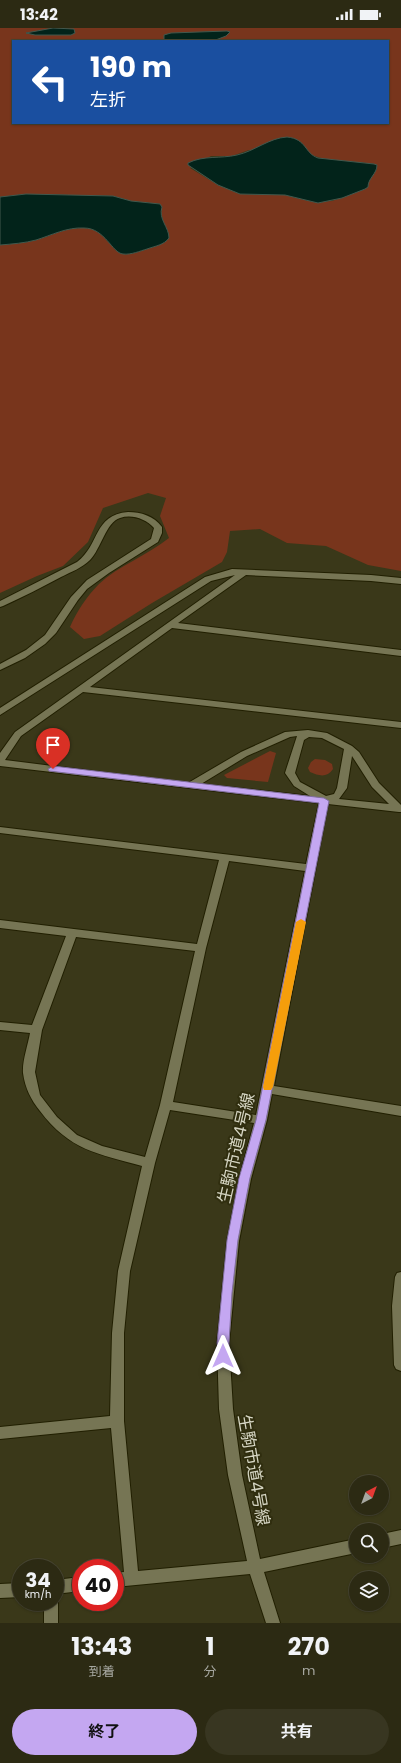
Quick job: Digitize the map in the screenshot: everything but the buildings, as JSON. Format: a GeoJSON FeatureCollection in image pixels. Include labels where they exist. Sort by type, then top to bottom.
{"type":"FeatureCollection","features":[{"type":"Feature","properties":{"kind":"street"},"geometry":{"type":"LineString","coordinates":[[0,604],[74,567],[87,558],[100,539],[109,521],[116,516],[126,514],[146,517],[158,528],[158,533],[155,540],[115,565],[84,587],[52,632],[44,640],[21,656],[0,667]]}},
{"type":"Feature","properties":{"kind":"street"},"geometry":{"type":"LineString","coordinates":[[0,712],[208,579],[232,572],[244,572],[371,578],[401,581]]}},
{"type":"Feature","properties":{"kind":"street"},"geometry":{"type":"LineString","coordinates":[[244,572],[18,734],[0,761],[190,786],[400,809]]}},
{"type":"Feature","properties":{"kind":"street"},"geometry":{"type":"LineString","coordinates":[[169,625],[401,653]]}},
{"type":"Feature","properties":{"kind":"street"},"geometry":{"type":"LineString","coordinates":[[82,689],[401,725]]}},
{"type":"Feature","properties":{"kind":"street"},"geometry":{"type":"LineString","coordinates":[[190,786],[244,754],[288,734],[308,733],[324,735],[349,748],[356,754],[375,785],[400,809]]}},
{"type":"Feature","properties":{"kind":"street"},"geometry":{"type":"LineString","coordinates":[[308,733],[300,739],[290,772],[297,784],[324,801]]}},
{"type":"Feature","properties":{"kind":"street"},"geometry":{"type":"LineString","coordinates":[[324,801],[337,796],[342,788],[349,748]]}},
{"type":"Feature","properties":{"kind":"street","name":"生駒市道4号線"},"geometry":{"type":"LineString","coordinates":[[273,1623],[255,1567],[234,1467],[226,1409],[223,1343],[233,1240],[245,1178],[261,1120],[324,801]]}},
{"type":"Feature","properties":{"kind":"street"},"geometry":{"type":"LineString","coordinates":[[0,830],[311,868]]}},
{"type":"Feature","properties":{"kind":"street"},"geometry":{"type":"LineString","coordinates":[[132,1578],[117,1422],[118,1333],[124,1271],[149,1163],[166,1105],[201,948],[226,858]]}},
{"type":"Feature","properties":{"kind":"street"},"geometry":{"type":"LineString","coordinates":[[0,924],[201,948]]}},
{"type":"Feature","properties":{"kind":"street"},"geometry":{"type":"LineString","coordinates":[[72,933],[36,1030],[28,1072],[35,1096],[53,1120],[73,1138],[99,1150],[149,1163]]}},
{"type":"Feature","properties":{"kind":"street"},"geometry":{"type":"LineString","coordinates":[[0,1026],[36,1030]]}},
{"type":"Feature","properties":{"kind":"street"},"geometry":{"type":"LineString","coordinates":[[267,1089],[401,1111]]}},
{"type":"Feature","properties":{"kind":"street"},"geometry":{"type":"LineString","coordinates":[[166,1105],[261,1120]]}},
{"type":"Feature","properties":{"kind":"street"},"geometry":{"type":"LineString","coordinates":[[401,1278],[398,1306],[401,1365]]}},
{"type":"Feature","properties":{"kind":"street"},"geometry":{"type":"LineString","coordinates":[[0,1433],[117,1422]]}},
{"type":"Feature","properties":{"kind":"street"},"geometry":{"type":"LineString","coordinates":[[389,1540],[401,1537]]}},
{"type":"Feature","properties":{"kind":"street"},"geometry":{"type":"LineString","coordinates":[[124,1579],[255,1567],[349,1547]]}},
{"type":"Feature","properties":{"kind":"street"},"geometry":{"type":"LineString","coordinates":[[0,1591],[12,1590]]}},
{"type":"Feature","properties":{"kind":"street"},"geometry":{"type":"LineString","coordinates":[[51,1611],[51,1623]]}},
{"type":"Feature","properties":{"kind":"shaded area"},"geometry":{"type":"Polygon","coordinates":[[[0,28],[401,28],[401,571],[368,565],[326,546],[287,543],[260,529],[230,531],[227,552],[222,562],[152,603],[100,636],[84,639],[70,627],[90,594],[99,584],[115,572],[169,538],[160,516],[166,498],[148,493],[103,508],[88,542],[63,566],[0,593],[0,245],[32,241],[66,230],[84,228],[97,232],[103,236],[115,250],[119,253],[126,254],[135,253],[162,244],[169,238],[169,234],[163,222],[160,204],[131,201],[113,196],[26,194],[0,197],[0,28]],[[249,150],[232,156],[211,156],[190,168],[218,185],[240,194],[285,195],[314,202],[332,201],[365,189],[368,186],[368,181],[377,169],[367,163],[328,160],[311,155],[249,150]]]}},
{"type":"Feature","properties":{"kind":"shaded area"},"geometry":{"type":"Polygon","coordinates":[[[270,751],[276,753],[268,782],[227,778],[224,775],[270,751]]]}},
{"type":"Feature","properties":{"kind":"shaded area"},"geometry":{"type":"Polygon","coordinates":[[[315,759],[325,760],[332,764],[333,769],[331,772],[323,775],[310,772],[308,768],[311,762],[315,759]]]}},
{"type":"Feature","properties":{"kind":"water"},"geometry":{"type":"Polygon","coordinates":[[[53,28],[74,29],[75,33],[71,35],[35,35],[26,33],[53,28]]]}},
{"type":"Feature","properties":{"kind":"water"},"geometry":{"type":"Polygon","coordinates":[[[230,32],[226,36],[216,40],[164,40],[164,35],[171,33],[230,32]]]}},
{"type":"Feature","properties":{"kind":"water"},"geometry":{"type":"Polygon","coordinates":[[[287,137],[298,140],[313,156],[318,158],[374,164],[377,165],[376,171],[369,181],[368,187],[365,189],[342,198],[318,203],[285,195],[240,194],[218,185],[188,165],[188,163],[200,159],[237,155],[250,151],[268,142],[287,137]]]}},
{"type":"Feature","properties":{"kind":"water"},"geometry":{"type":"Polygon","coordinates":[[[26,194],[113,196],[131,201],[160,204],[162,207],[162,219],[169,234],[169,238],[159,245],[135,253],[126,254],[119,253],[115,250],[103,236],[97,232],[84,228],[66,230],[32,241],[0,245],[0,197],[26,194]]]}},
{"type":"Feature","properties":{"kind":"slow traffic"},"geometry":{"type":"LineString","coordinates":[[268,1087],[301,922]]}},
{"type":"Feature","properties":{"kind":"route"},"geometry":{"type":"LineString","coordinates":[[53,769],[324,801],[261,1120],[245,1178],[233,1240],[226,1293],[223,1356]]}}]}
